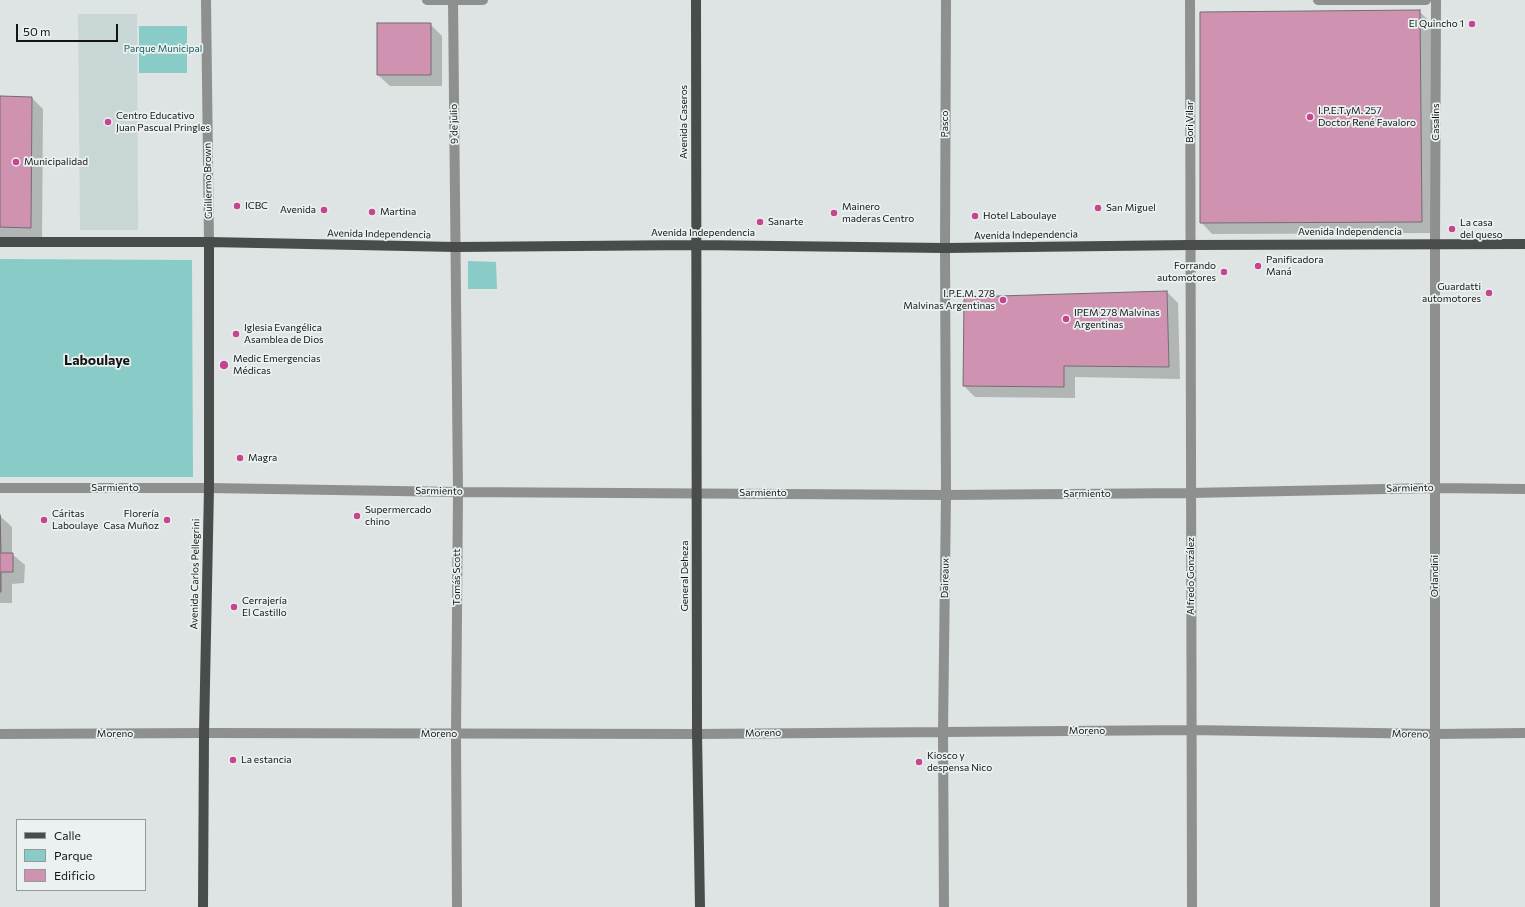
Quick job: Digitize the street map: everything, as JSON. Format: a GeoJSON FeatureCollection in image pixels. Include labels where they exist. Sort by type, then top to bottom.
{"type":"FeatureCollection","features":[{"type":"Feature","properties":{"kind":"main road","name":"Avenida Caseros"},"geometry":{"type":"LineString","coordinates":[[696,0],[696,245]]}},
{"type":"Feature","properties":{"kind":"main road","name":"Avenida Independencia"},"geometry":{"type":"LineString","coordinates":[[0,242],[209,242],[456,247],[696,245],[945,248],[1190,245],[1525,244]]}},
{"type":"Feature","properties":{"kind":"main road","name":"Avenida Carlos Pellegrini"},"geometry":{"type":"LineString","coordinates":[[203,907],[204,733],[209,488],[209,242]]}},
{"type":"Feature","properties":{"kind":"main road","name":"General Deheza"},"geometry":{"type":"LineString","coordinates":[[696,245],[697,734],[700,907]]}},
{"type":"Feature","properties":{"kind":"street","name":"Guillermo Brown"},"geometry":{"type":"LineString","coordinates":[[206,0],[209,242]]}},
{"type":"Feature","properties":{"kind":"street"},"geometry":{"type":"LineString","coordinates":[[427,0],[483,0]]}},
{"type":"Feature","properties":{"kind":"street","name":"9 de julio"},"geometry":{"type":"LineString","coordinates":[[453,0],[456,247]]}},
{"type":"Feature","properties":{"kind":"street","name":"Pasco"},"geometry":{"type":"LineString","coordinates":[[945,248],[946,0]]}},
{"type":"Feature","properties":{"kind":"street","name":"Bori Vilar"},"geometry":{"type":"LineString","coordinates":[[1190,0],[1190,245]]}},
{"type":"Feature","properties":{"kind":"street"},"geometry":{"type":"LineString","coordinates":[[1318,0],[1426,0]]}},
{"type":"Feature","properties":{"kind":"street","name":"Casalins"},"geometry":{"type":"LineString","coordinates":[[1435,244],[1436,0]]}},
{"type":"Feature","properties":{"kind":"street","name":"Orlandini"},"geometry":{"type":"LineString","coordinates":[[1435,244],[1435,907]]}},
{"type":"Feature","properties":{"kind":"street","name":"Alfredo González"},"geometry":{"type":"LineString","coordinates":[[1190,245],[1192,907]]}},
{"type":"Feature","properties":{"kind":"street","name":"Tomás Scott"},"geometry":{"type":"LineString","coordinates":[[456,247],[458,492],[456,734],[457,907]]}},
{"type":"Feature","properties":{"kind":"street","name":"Daireaux"},"geometry":{"type":"LineString","coordinates":[[944,907],[943,732],[946,495],[945,248]]}},
{"type":"Feature","properties":{"kind":"street","name":"Sarmiento"},"geometry":{"type":"LineString","coordinates":[[0,488],[209,488],[458,492],[946,495],[1525,488]]}},
{"type":"Feature","properties":{"kind":"street","name":"Moreno"},"geometry":{"type":"LineString","coordinates":[[0,734],[697,734],[1191,730],[1435,734],[1525,733]]}},
{"type":"Feature","properties":{"kind":"shaded area","name":"Centro Educativo Juan Pascual Pringles"},"geometry":{"type":"Polygon","coordinates":[[[78,14],[137,14],[138,230],[80,230],[78,14]]]}},
{"type":"Feature","properties":{"kind":"green space","name":"Parque Municipal"},"geometry":{"type":"Polygon","coordinates":[[[139,26],[187,26],[187,73],[139,73],[139,26]]]}},
{"type":"Feature","properties":{"kind":"green space"},"geometry":{"type":"Polygon","coordinates":[[[0,259],[192,260],[193,477],[0,477],[0,259]]]}},
{"type":"Feature","properties":{"kind":"green space"},"geometry":{"type":"Polygon","coordinates":[[[468,261],[496,262],[497,289],[468,289],[468,261]]]}},
{"type":"Feature","properties":{"kind":"building","name":"I.P.E.T.yM. 257 Doctor René Favaloro"},"geometry":{"type":"Polygon","coordinates":[[[1420,10],[1422,222],[1200,223],[1200,12],[1420,10]]]}},
{"type":"Feature","properties":{"kind":"building"},"geometry":{"type":"Polygon","coordinates":[[[377,23],[431,23],[431,75],[377,75],[377,23]]]}},
{"type":"Feature","properties":{"kind":"building","name":"Municipalidad"},"geometry":{"type":"Polygon","coordinates":[[[0,96],[32,97],[31,228],[0,227],[0,96]]]}},
{"type":"Feature","properties":{"kind":"building","name":"IPEM 278 Malvinas Argentinas"},"geometry":{"type":"Polygon","coordinates":[[[1167,291],[1169,367],[1064,366],[1064,387],[963,386],[965,297],[1167,291]]]}},
{"type":"Feature","properties":{"kind":"building"},"geometry":{"type":"Polygon","coordinates":[[[0,515],[1,553],[13,553],[13,572],[1,572],[1,592],[0,592],[0,515]]]}},
{"type":"Feature","properties":{"kind":"place","name":"El Quincho 1"},"geometry":{"type":"Point","coordinates":[1472,24]}},
{"type":"Feature","properties":{"kind":"place","name":"I.P.E.T.yM. 257 Doctor René Favaloro"},"geometry":{"type":"Point","coordinates":[1310,117]}},
{"type":"Feature","properties":{"kind":"place","name":"Centro Educativo Juan Pascual Pringles"},"geometry":{"type":"Point","coordinates":[108,122]}},
{"type":"Feature","properties":{"kind":"place","name":"Municipalidad"},"geometry":{"type":"Point","coordinates":[16,162]}},
{"type":"Feature","properties":{"kind":"place","name":"ICBC"},"geometry":{"type":"Point","coordinates":[237,206]}},
{"type":"Feature","properties":{"kind":"place","name":"San Miguel"},"geometry":{"type":"Point","coordinates":[1098,208]}},
{"type":"Feature","properties":{"kind":"place","name":"Avenida"},"geometry":{"type":"Point","coordinates":[324,210]}},
{"type":"Feature","properties":{"kind":"place","name":"Martina"},"geometry":{"type":"Point","coordinates":[372,212]}},
{"type":"Feature","properties":{"kind":"place","name":"Mainero maderas Centro"},"geometry":{"type":"Point","coordinates":[834,213]}},
{"type":"Feature","properties":{"kind":"place","name":"Hotel Laboulaye"},"geometry":{"type":"Point","coordinates":[975,216]}},
{"type":"Feature","properties":{"kind":"place","name":"Sanarte"},"geometry":{"type":"Point","coordinates":[760,222]}},
{"type":"Feature","properties":{"kind":"place","name":"La casa del queso"},"geometry":{"type":"Point","coordinates":[1452,229]}},
{"type":"Feature","properties":{"kind":"place","name":"Panificadora Maná"},"geometry":{"type":"Point","coordinates":[1258,266]}},
{"type":"Feature","properties":{"kind":"place","name":"Forrando automotores"},"geometry":{"type":"Point","coordinates":[1224,272]}},
{"type":"Feature","properties":{"kind":"place","name":"Guardatti automotores"},"geometry":{"type":"Point","coordinates":[1489,293]}},
{"type":"Feature","properties":{"kind":"place","name":"I.P.E.M. 278 Malvinas Argentinas"},"geometry":{"type":"Point","coordinates":[1003,300]}},
{"type":"Feature","properties":{"kind":"place","name":"IPEM 278 Malvinas Argentinas"},"geometry":{"type":"Point","coordinates":[1066,319]}},
{"type":"Feature","properties":{"kind":"place","name":"Iglesia Evangélica Asamblea de Dios"},"geometry":{"type":"Point","coordinates":[236,334]}},
{"type":"Feature","properties":{"kind":"place","name":"Medic Emergencias Médicas"},"geometry":{"type":"Point","coordinates":[224,365]}},
{"type":"Feature","properties":{"kind":"place","name":"Magra"},"geometry":{"type":"Point","coordinates":[240,458]}},
{"type":"Feature","properties":{"kind":"place","name":"Supermercado chino"},"geometry":{"type":"Point","coordinates":[357,516]}},
{"type":"Feature","properties":{"kind":"place","name":"Cáritas Laboulaye"},"geometry":{"type":"Point","coordinates":[44,520]}},
{"type":"Feature","properties":{"kind":"place","name":"Florería Casa Muñoz"},"geometry":{"type":"Point","coordinates":[167,520]}},
{"type":"Feature","properties":{"kind":"place","name":"Cerrajería El Castillo"},"geometry":{"type":"Point","coordinates":[234,607]}},
{"type":"Feature","properties":{"kind":"place","name":"La estancia"},"geometry":{"type":"Point","coordinates":[233,760]}},
{"type":"Feature","properties":{"kind":"place","name":"Kiosco y despensa Nico"},"geometry":{"type":"Point","coordinates":[919,762]}},
{"type":"Feature","properties":{"kind":"district","name":"Laboulaye"},"geometry":{"type":"Point","coordinates":[97,360]}}]}
